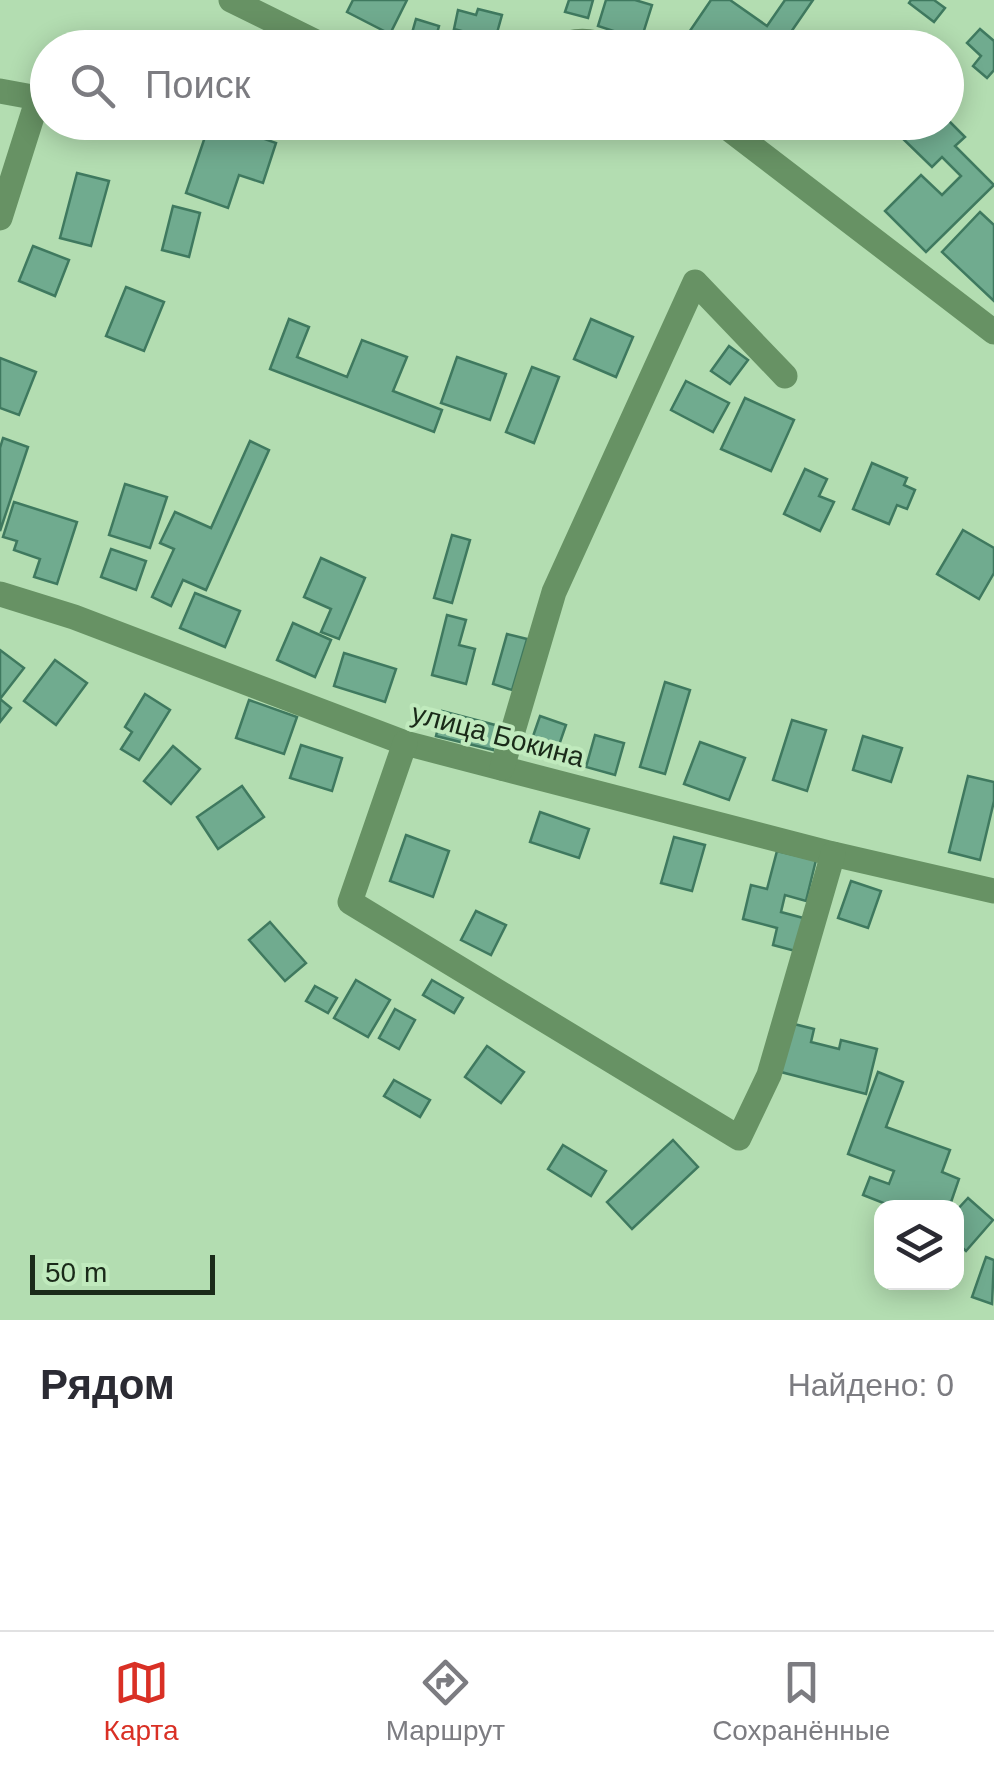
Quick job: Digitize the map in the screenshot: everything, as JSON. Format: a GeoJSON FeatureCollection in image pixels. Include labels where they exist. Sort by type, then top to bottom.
{"type":"FeatureCollection","features":[{"type":"Feature","properties":{"kind":"street"},"geometry":{"type":"LineString","coordinates":[[231,0],[292,30]]}},
{"type":"Feature","properties":{"kind":"street"},"geometry":{"type":"LineString","coordinates":[[0,91],[30,97]]}},
{"type":"Feature","properties":{"kind":"street"},"geometry":{"type":"LineString","coordinates":[[0,218],[30,123]]}},
{"type":"Feature","properties":{"kind":"street"},"geometry":{"type":"LineString","coordinates":[[743,140],[994,332]]}},
{"type":"Feature","properties":{"kind":"street"},"geometry":{"type":"LineString","coordinates":[[502,768],[554,592],[696,282],[786,376]]}},
{"type":"Feature","properties":{"kind":"street","name":"улица Бокина"},"geometry":{"type":"LineString","coordinates":[[0,594],[74,617],[405,743],[834,854],[994,891]]}},
{"type":"Feature","properties":{"kind":"street"},"geometry":{"type":"LineString","coordinates":[[405,743],[350,902],[739,1138],[768,1075],[834,854]]}},
{"type":"Feature","properties":{"kind":"building"},"geometry":{"type":"Polygon","coordinates":[[[353,0],[407,0],[392,30],[382,30],[347,12],[353,0]]]}},
{"type":"Feature","properties":{"kind":"building"},"geometry":{"type":"Polygon","coordinates":[[[569,0],[593,0],[588,18],[565,12],[569,0]]]}},
{"type":"Feature","properties":{"kind":"building"},"geometry":{"type":"Polygon","coordinates":[[[606,0],[635,0],[652,5],[644,30],[598,26],[606,0]]]}},
{"type":"Feature","properties":{"kind":"building"},"geometry":{"type":"Polygon","coordinates":[[[711,0],[730,0],[767,26],[785,0],[813,0],[792,30],[691,30],[711,0]]]}},
{"type":"Feature","properties":{"kind":"building"},"geometry":{"type":"Polygon","coordinates":[[[934,0],[945,8],[934,22],[909,3],[934,0]]]}},
{"type":"Feature","properties":{"kind":"building"},"geometry":{"type":"Polygon","coordinates":[[[478,9],[502,15],[498,30],[454,29],[458,10],[476,15],[478,9]]]}},
{"type":"Feature","properties":{"kind":"building"},"geometry":{"type":"Polygon","coordinates":[[[416,19],[439,26],[438,30],[413,30],[416,19]]]}},
{"type":"Feature","properties":{"kind":"building"},"geometry":{"type":"Polygon","coordinates":[[[980,29],[994,41],[994,70],[987,78],[973,66],[981,56],[967,43],[980,29]]]}},
{"type":"Feature","properties":{"kind":"building"},"geometry":{"type":"Polygon","coordinates":[[[204,140],[276,143],[263,183],[239,175],[228,208],[186,193],[204,140]]]}},
{"type":"Feature","properties":{"kind":"building"},"geometry":{"type":"Polygon","coordinates":[[[904,140],[962,140],[955,146],[994,185],[926,252],[885,211],[921,175],[942,195],[961,176],[942,157],[932,167],[904,140]]]}},
{"type":"Feature","properties":{"kind":"building"},"geometry":{"type":"Polygon","coordinates":[[[77,173],[109,181],[91,246],[60,238],[77,173]]]}},
{"type":"Feature","properties":{"kind":"building"},"geometry":{"type":"Polygon","coordinates":[[[173,206],[200,213],[189,257],[162,250],[173,206]]]}},
{"type":"Feature","properties":{"kind":"building"},"geometry":{"type":"Polygon","coordinates":[[[980,212],[994,225],[994,301],[942,252],[980,212]]]}},
{"type":"Feature","properties":{"kind":"building"},"geometry":{"type":"Polygon","coordinates":[[[33,246],[69,260],[55,296],[19,281],[33,246]]]}},
{"type":"Feature","properties":{"kind":"building"},"geometry":{"type":"Polygon","coordinates":[[[126,287],[164,302],[144,351],[106,336],[126,287]]]}},
{"type":"Feature","properties":{"kind":"building"},"geometry":{"type":"Polygon","coordinates":[[[289,319],[309,327],[297,357],[347,377],[362,340],[407,357],[393,391],[442,410],[434,432],[270,369],[289,319]]]}},
{"type":"Feature","properties":{"kind":"building"},"geometry":{"type":"Polygon","coordinates":[[[591,319],[633,337],[616,377],[574,359],[591,319]]]}},
{"type":"Feature","properties":{"kind":"building"},"geometry":{"type":"Polygon","coordinates":[[[729,346],[748,360],[730,384],[711,371],[729,346]]]}},
{"type":"Feature","properties":{"kind":"building"},"geometry":{"type":"Polygon","coordinates":[[[457,357],[506,374],[490,420],[441,403],[457,357]]]}},
{"type":"Feature","properties":{"kind":"building"},"geometry":{"type":"Polygon","coordinates":[[[0,358],[36,372],[19,415],[0,408],[0,358]]]}},
{"type":"Feature","properties":{"kind":"building"},"geometry":{"type":"Polygon","coordinates":[[[532,367],[559,377],[534,443],[506,432],[532,367]]]}},
{"type":"Feature","properties":{"kind":"building"},"geometry":{"type":"Polygon","coordinates":[[[686,381],[729,403],[713,432],[671,410],[686,381]]]}},
{"type":"Feature","properties":{"kind":"building"},"geometry":{"type":"Polygon","coordinates":[[[745,398],[794,420],[771,471],[721,449],[745,398]]]}},
{"type":"Feature","properties":{"kind":"building"},"geometry":{"type":"Polygon","coordinates":[[[3,438],[28,447],[0,531],[0,448],[3,438]]]}},
{"type":"Feature","properties":{"kind":"building"},"geometry":{"type":"Polygon","coordinates":[[[250,441],[269,450],[206,590],[183,580],[171,606],[152,597],[174,549],[160,543],[175,512],[211,528],[250,441]]]}},
{"type":"Feature","properties":{"kind":"building"},"geometry":{"type":"Polygon","coordinates":[[[872,463],[907,478],[904,485],[915,490],[907,509],[897,505],[889,524],[853,509],[872,463]]]}},
{"type":"Feature","properties":{"kind":"building"},"geometry":{"type":"Polygon","coordinates":[[[805,469],[827,479],[819,496],[834,502],[820,531],[784,514],[805,469]]]}},
{"type":"Feature","properties":{"kind":"building"},"geometry":{"type":"Polygon","coordinates":[[[125,484],[167,497],[150,548],[109,535],[125,484]]]}},
{"type":"Feature","properties":{"kind":"building"},"geometry":{"type":"Polygon","coordinates":[[[14,502],[77,522],[57,584],[34,577],[40,559],[14,550],[17,541],[3,537],[14,502]]]}},
{"type":"Feature","properties":{"kind":"building"},"geometry":{"type":"Polygon","coordinates":[[[963,530],[994,548],[994,573],[979,599],[937,574],[963,530]]]}},
{"type":"Feature","properties":{"kind":"building"},"geometry":{"type":"Polygon","coordinates":[[[452,535],[470,540],[452,603],[434,598],[452,535]]]}},
{"type":"Feature","properties":{"kind":"building"},"geometry":{"type":"Polygon","coordinates":[[[111,549],[146,561],[136,590],[101,577],[111,549]]]}},
{"type":"Feature","properties":{"kind":"building"},"geometry":{"type":"Polygon","coordinates":[[[321,558],[365,578],[339,639],[321,632],[331,609],[304,597],[321,558]]]}},
{"type":"Feature","properties":{"kind":"building"},"geometry":{"type":"Polygon","coordinates":[[[195,593],[240,611],[225,647],[180,628],[195,593]]]}},
{"type":"Feature","properties":{"kind":"building"},"geometry":{"type":"Polygon","coordinates":[[[447,615],[466,620],[459,645],[475,649],[466,684],[432,675],[447,615]]]}},
{"type":"Feature","properties":{"kind":"building"},"geometry":{"type":"Polygon","coordinates":[[[293,623],[331,640],[315,677],[277,660],[293,623]]]}},
{"type":"Feature","properties":{"kind":"building"},"geometry":{"type":"Polygon","coordinates":[[[507,634],[527,639],[512,690],[493,684],[507,634]]]}},
{"type":"Feature","properties":{"kind":"building"},"geometry":{"type":"Polygon","coordinates":[[[0,650],[24,668],[0,699],[0,650]]]}},
{"type":"Feature","properties":{"kind":"building"},"geometry":{"type":"Polygon","coordinates":[[[344,653],[396,669],[385,702],[334,686],[344,653]]]}},
{"type":"Feature","properties":{"kind":"building"},"geometry":{"type":"Polygon","coordinates":[[[55,660],[87,683],[56,725],[24,701],[55,660]]]}},
{"type":"Feature","properties":{"kind":"building"},"geometry":{"type":"Polygon","coordinates":[[[665,682],[690,690],[665,774],[640,767],[665,682]]]}},
{"type":"Feature","properties":{"kind":"building"},"geometry":{"type":"Polygon","coordinates":[[[145,694],[170,710],[139,760],[121,749],[132,732],[125,727],[145,694]]]}},
{"type":"Feature","properties":{"kind":"building"},"geometry":{"type":"Polygon","coordinates":[[[0,699],[11,708],[0,722],[0,699]]]}},
{"type":"Feature","properties":{"kind":"building"},"geometry":{"type":"Polygon","coordinates":[[[249,700],[297,717],[284,754],[236,738],[249,700]]]}},
{"type":"Feature","properties":{"kind":"building"},"geometry":{"type":"Polygon","coordinates":[[[442,711],[499,726],[493,750],[436,736],[442,711]]]}},
{"type":"Feature","properties":{"kind":"building"},"geometry":{"type":"Polygon","coordinates":[[[540,716],[566,725],[557,751],[531,742],[540,716]]]}},
{"type":"Feature","properties":{"kind":"building"},"geometry":{"type":"Polygon","coordinates":[[[792,720],[826,730],[807,791],[773,780],[792,720]]]}},
{"type":"Feature","properties":{"kind":"building"},"geometry":{"type":"Polygon","coordinates":[[[595,735],[624,743],[615,775],[586,767],[595,735]]]}},
{"type":"Feature","properties":{"kind":"building"},"geometry":{"type":"Polygon","coordinates":[[[863,736],[902,748],[891,782],[853,770],[863,736]]]}},
{"type":"Feature","properties":{"kind":"building"},"geometry":{"type":"Polygon","coordinates":[[[700,742],[745,758],[729,800],[684,784],[700,742]]]}},
{"type":"Feature","properties":{"kind":"building"},"geometry":{"type":"Polygon","coordinates":[[[301,745],[342,758],[332,791],[290,778],[301,745]]]}},
{"type":"Feature","properties":{"kind":"building"},"geometry":{"type":"Polygon","coordinates":[[[173,746],[200,769],[171,804],[144,781],[173,746]]]}},
{"type":"Feature","properties":{"kind":"building"},"geometry":{"type":"Polygon","coordinates":[[[968,776],[994,782],[994,801],[980,860],[949,852],[968,776]]]}},
{"type":"Feature","properties":{"kind":"building"},"geometry":{"type":"Polygon","coordinates":[[[242,786],[264,817],[218,849],[197,817],[242,786]]]}},
{"type":"Feature","properties":{"kind":"building"},"geometry":{"type":"Polygon","coordinates":[[[540,812],[589,829],[579,858],[530,842],[540,812]]]}},
{"type":"Feature","properties":{"kind":"building"},"geometry":{"type":"Polygon","coordinates":[[[406,835],[449,851],[433,897],[390,881],[406,835]]]}},
{"type":"Feature","properties":{"kind":"building"},"geometry":{"type":"Polygon","coordinates":[[[674,837],[705,845],[692,891],[661,883],[674,837]]]}},
{"type":"Feature","properties":{"kind":"building"},"geometry":{"type":"Polygon","coordinates":[[[777,851],[816,860],[806,901],[785,895],[781,912],[807,919],[799,952],[773,945],[777,928],[743,919],[751,885],[767,889],[777,851]]]}},
{"type":"Feature","properties":{"kind":"building"},"geometry":{"type":"Polygon","coordinates":[[[851,881],[881,891],[868,928],[838,918],[851,881]]]}},
{"type":"Feature","properties":{"kind":"building"},"geometry":{"type":"Polygon","coordinates":[[[476,911],[506,925],[491,955],[461,940],[476,911]]]}},
{"type":"Feature","properties":{"kind":"building"},"geometry":{"type":"Polygon","coordinates":[[[270,922],[306,963],[285,981],[249,940],[270,922]]]}},
{"type":"Feature","properties":{"kind":"building"},"geometry":{"type":"Polygon","coordinates":[[[356,980],[390,1000],[368,1037],[334,1018],[356,980]]]}},
{"type":"Feature","properties":{"kind":"building"},"geometry":{"type":"Polygon","coordinates":[[[432,980],[463,998],[454,1013],[423,995],[432,980]]]}},
{"type":"Feature","properties":{"kind":"building"},"geometry":{"type":"Polygon","coordinates":[[[315,986],[337,998],[328,1013],[306,1001],[315,986]]]}},
{"type":"Feature","properties":{"kind":"building"},"geometry":{"type":"Polygon","coordinates":[[[395,1009],[415,1020],[399,1049],[379,1038],[395,1009]]]}},
{"type":"Feature","properties":{"kind":"building"},"geometry":{"type":"Polygon","coordinates":[[[790,1023],[814,1029],[811,1042],[839,1049],[841,1040],[877,1049],[866,1094],[777,1071],[790,1023]]]}},
{"type":"Feature","properties":{"kind":"building"},"geometry":{"type":"Polygon","coordinates":[[[487,1046],[524,1072],[501,1103],[465,1077],[487,1046]]]}},
{"type":"Feature","properties":{"kind":"building"},"geometry":{"type":"Polygon","coordinates":[[[878,1072],[903,1082],[886,1127],[950,1150],[942,1172],[959,1179],[952,1200],[876,1200],[863,1195],[870,1177],[889,1184],[894,1171],[848,1154],[878,1072]]]}},
{"type":"Feature","properties":{"kind":"building"},"geometry":{"type":"Polygon","coordinates":[[[394,1080],[430,1100],[420,1117],[384,1096],[394,1080]]]}},
{"type":"Feature","properties":{"kind":"building"},"geometry":{"type":"Polygon","coordinates":[[[673,1140],[698,1167],[632,1229],[607,1202],[673,1140]]]}},
{"type":"Feature","properties":{"kind":"building"},"geometry":{"type":"Polygon","coordinates":[[[563,1145],[606,1171],[591,1196],[548,1169],[563,1145]]]}},
{"type":"Feature","properties":{"kind":"building"},"geometry":{"type":"Polygon","coordinates":[[[968,1198],[993,1220],[966,1251],[964,1249],[964,1202],[968,1198]]]}},
{"type":"Feature","properties":{"kind":"building"},"geometry":{"type":"Polygon","coordinates":[[[986,1257],[994,1260],[992,1304],[972,1297],[986,1257]]]}}]}
